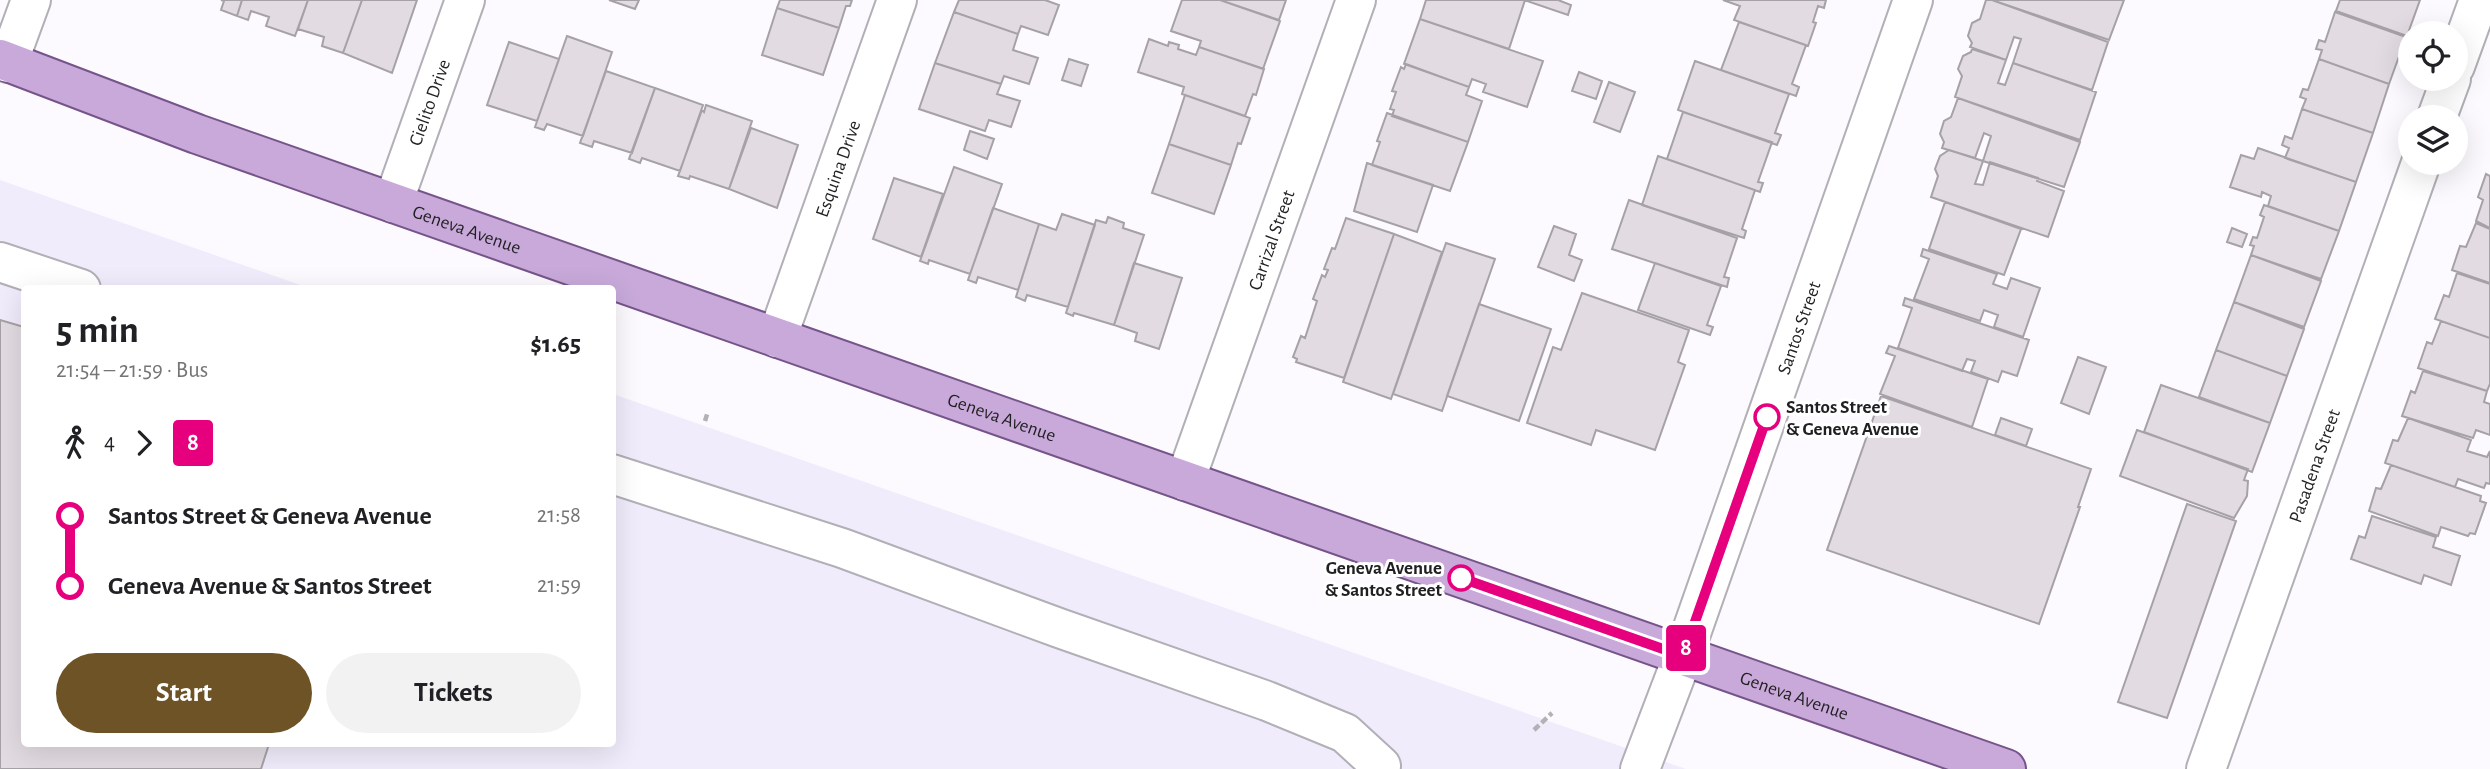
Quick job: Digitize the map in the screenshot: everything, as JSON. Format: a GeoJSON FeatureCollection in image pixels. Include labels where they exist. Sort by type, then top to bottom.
{"type":"FeatureCollection","features":[{"type":"Feature","properties":{"kind":"main road","name":"Geneva Avenue"},"geometry":{"type":"LineString","coordinates":[[4,61],[173,126],[2006,769]]}},
{"type":"Feature","properties":{"kind":"street"},"geometry":{"type":"LineString","coordinates":[[4,61],[31,0]]}},
{"type":"Feature","properties":{"kind":"street","name":"Cielito Drive"},"geometry":{"type":"LineString","coordinates":[[393,203],[465,0]]}},
{"type":"Feature","properties":{"kind":"street","name":"Esquina Drive"},"geometry":{"type":"LineString","coordinates":[[777,338],[897,0]]}},
{"type":"Feature","properties":{"kind":"street","name":"Carrizal Street"},"geometry":{"type":"LineString","coordinates":[[1185,481],[1356,0]]}},
{"type":"Feature","properties":{"kind":"street","name":"Santos Street"},"geometry":{"type":"LineString","coordinates":[[1640,769],[1683,656],[1913,0]]}},
{"type":"Feature","properties":{"kind":"street"},"geometry":{"type":"LineString","coordinates":[[2468,30],[2479,0]]}},
{"type":"Feature","properties":{"kind":"street","name":"Pasadena Street"},"geometry":{"type":"LineString","coordinates":[[2206,769],[2417,175]]}},
{"type":"Feature","properties":{"kind":"street"},"geometry":{"type":"LineString","coordinates":[[0,262],[68,285]]}},
{"type":"Feature","properties":{"kind":"street"},"geometry":{"type":"LineString","coordinates":[[616,475],[842,548],[1267,701],[1345,733],[1381,766]]}},
{"type":"Feature","properties":{"kind":"path"},"geometry":{"type":"LineString","coordinates":[[705,421],[708,411]]}},
{"type":"Feature","properties":{"kind":"path"},"geometry":{"type":"LineString","coordinates":[[1534,730],[1552,713]]}},
{"type":"Feature","properties":{"kind":"shaded area"},"geometry":{"type":"Polygon","coordinates":[[[0,180],[301,285],[21,285],[21,747],[616,747],[616,395],[1686,769],[0,769],[0,180]]]}},
{"type":"Feature","properties":{"kind":"building"},"geometry":{"type":"Polygon","coordinates":[[[221,0],[242,0],[237,16],[221,10],[224,1],[221,0]]]}},
{"type":"Feature","properties":{"kind":"building"},"geometry":{"type":"Polygon","coordinates":[[[242,0],[308,0],[295,36],[266,26],[269,17],[251,11],[248,20],[237,16],[242,0]]]}},
{"type":"Feature","properties":{"kind":"building"},"geometry":{"type":"Polygon","coordinates":[[[308,0],[362,0],[343,53],[322,46],[324,37],[298,29],[308,0]]]}},
{"type":"Feature","properties":{"kind":"building"},"geometry":{"type":"Polygon","coordinates":[[[362,0],[417,0],[392,73],[343,53],[362,0]]]}},
{"type":"Feature","properties":{"kind":"building"},"geometry":{"type":"Polygon","coordinates":[[[609,0],[639,0],[635,9],[609,0]]]}},
{"type":"Feature","properties":{"kind":"building"},"geometry":{"type":"Polygon","coordinates":[[[780,0],[852,0],[850,6],[846,6],[839,28],[777,8],[780,0]]]}},
{"type":"Feature","properties":{"kind":"building"},"geometry":{"type":"Polygon","coordinates":[[[959,0],[1045,0],[1059,5],[1048,35],[1021,26],[1018,34],[954,12],[959,0]]]}},
{"type":"Feature","properties":{"kind":"building"},"geometry":{"type":"Polygon","coordinates":[[[1182,0],[1220,0],[1280,21],[1263,69],[1199,47],[1201,41],[1171,31],[1182,0]]]}},
{"type":"Feature","properties":{"kind":"building"},"geometry":{"type":"Polygon","coordinates":[[[1220,0],[1286,0],[1279,20],[1220,0]]]}},
{"type":"Feature","properties":{"kind":"building"},"geometry":{"type":"Polygon","coordinates":[[[1426,0],[1525,0],[1509,49],[1420,19],[1426,0]]]}},
{"type":"Feature","properties":{"kind":"building"},"geometry":{"type":"Polygon","coordinates":[[[1524,0],[1558,0],[1571,5],[1568,15],[1524,0]]]}},
{"type":"Feature","properties":{"kind":"building"},"geometry":{"type":"Polygon","coordinates":[[[1723,0],[1826,0],[1824,8],[1818,6],[1813,22],[1816,23],[1808,46],[1734,20],[1740,6],[1723,0]]]}},
{"type":"Feature","properties":{"kind":"building"},"geometry":{"type":"Polygon","coordinates":[[[1986,0],[2108,42],[2092,90],[2013,63],[2021,39],[2014,37],[2006,60],[1970,47],[1972,43],[1968,36],[1972,23],[1980,19],[1986,0]]]}},
{"type":"Feature","properties":{"kind":"building"},"geometry":{"type":"Polygon","coordinates":[[[1992,0],[2124,0],[2109,40],[1992,0]]]}},
{"type":"Feature","properties":{"kind":"building"},"geometry":{"type":"Polygon","coordinates":[[[2340,0],[2420,0],[2412,21],[2398,21],[2398,33],[2336,11],[2340,0]]]}},
{"type":"Feature","properties":{"kind":"building"},"geometry":{"type":"Polygon","coordinates":[[[777,8],[839,28],[823,75],[762,55],[777,8]]]}},
{"type":"Feature","properties":{"kind":"building"},"geometry":{"type":"Polygon","coordinates":[[[954,12],[1018,34],[1013,50],[1038,58],[1029,84],[1004,76],[1001,84],[935,63],[954,12]]]}},
{"type":"Feature","properties":{"kind":"building"},"geometry":{"type":"Polygon","coordinates":[[[2335,12],[2398,34],[2398,59],[2389,84],[2319,59],[2322,50],[2316,49],[2319,40],[2325,42],[2335,12]]]}},
{"type":"Feature","properties":{"kind":"building"},"geometry":{"type":"Polygon","coordinates":[[[1420,19],[1543,61],[1527,107],[1483,92],[1486,84],[1472,79],[1469,87],[1404,64],[1420,19]]]}},
{"type":"Feature","properties":{"kind":"building"},"geometry":{"type":"Polygon","coordinates":[[[1739,22],[1806,45],[1792,84],[1799,87],[1796,96],[1721,70],[1739,22]]]}},
{"type":"Feature","properties":{"kind":"building"},"geometry":{"type":"Polygon","coordinates":[[[567,36],[612,52],[583,136],[547,124],[544,130],[535,127],[567,36]]]}},
{"type":"Feature","properties":{"kind":"building"},"geometry":{"type":"Polygon","coordinates":[[[1149,39],[1168,46],[1169,42],[1179,45],[1178,49],[1196,55],[1199,47],[1264,69],[1256,95],[1253,94],[1245,116],[1182,94],[1184,87],[1138,72],[1149,39]]]}},
{"type":"Feature","properties":{"kind":"building"},"geometry":{"type":"Polygon","coordinates":[[[509,42],[559,59],[537,121],[487,105],[509,42]]]}},
{"type":"Feature","properties":{"kind":"building"},"geometry":{"type":"Polygon","coordinates":[[[1972,49],[2006,60],[1998,83],[2005,85],[2013,63],[2096,92],[2080,140],[1955,97],[1962,76],[1958,69],[1963,56],[1972,49]]]}},
{"type":"Feature","properties":{"kind":"building"},"geometry":{"type":"Polygon","coordinates":[[[1069,59],[1088,65],[1081,86],[1062,80],[1069,59]]]}},
{"type":"Feature","properties":{"kind":"building"},"geometry":{"type":"Polygon","coordinates":[[[2319,59],[2389,84],[2373,133],[2302,109],[2306,99],[2300,97],[2303,89],[2308,90],[2319,59]]]}},
{"type":"Feature","properties":{"kind":"building"},"geometry":{"type":"Polygon","coordinates":[[[1695,61],[1789,94],[1775,133],[1781,135],[1777,145],[1678,110],[1695,61]]]}},
{"type":"Feature","properties":{"kind":"building"},"geometry":{"type":"Polygon","coordinates":[[[935,63],[1001,84],[997,94],[1020,101],[1011,127],[989,120],[985,131],[919,109],[935,63]]]}},
{"type":"Feature","properties":{"kind":"building"},"geometry":{"type":"Polygon","coordinates":[[[1406,64],[1469,87],[1466,95],[1482,101],[1468,142],[1392,116],[1394,110],[1390,109],[1396,92],[1392,91],[1401,67],[1404,69],[1406,64]]]}},
{"type":"Feature","properties":{"kind":"building"},"geometry":{"type":"Polygon","coordinates":[[[606,71],[655,88],[632,153],[594,141],[592,147],[580,143],[606,71]]]}},
{"type":"Feature","properties":{"kind":"building"},"geometry":{"type":"Polygon","coordinates":[[[1579,72],[1602,81],[1596,99],[1572,91],[1579,72]]]}},
{"type":"Feature","properties":{"kind":"building"},"geometry":{"type":"Polygon","coordinates":[[[1609,82],[1635,92],[1620,132],[1594,122],[1609,82]]]}},
{"type":"Feature","properties":{"kind":"building"},"geometry":{"type":"Polygon","coordinates":[[[655,88],[703,105],[680,171],[642,158],[640,163],[629,159],[655,88]]]}},
{"type":"Feature","properties":{"kind":"building"},"geometry":{"type":"Polygon","coordinates":[[[1185,95],[1250,118],[1231,165],[1169,144],[1185,95]]]}},
{"type":"Feature","properties":{"kind":"building"},"geometry":{"type":"Polygon","coordinates":[[[1958,98],[2080,142],[2064,187],[1983,161],[1991,136],[1984,133],[1975,158],[1942,148],[1944,142],[1940,134],[1944,121],[1951,117],[1958,98]]]}},
{"type":"Feature","properties":{"kind":"building"},"geometry":{"type":"Polygon","coordinates":[[[706,105],[752,121],[729,189],[690,176],[689,179],[678,176],[706,105]]]}},
{"type":"Feature","properties":{"kind":"building"},"geometry":{"type":"Polygon","coordinates":[[[2302,109],[2373,133],[2356,182],[2285,158],[2289,148],[2282,145],[2285,136],[2292,139],[2302,109]]]}},
{"type":"Feature","properties":{"kind":"building"},"geometry":{"type":"Polygon","coordinates":[[[1683,112],[1772,142],[1758,182],[1763,183],[1760,192],[1667,159],[1683,112]]]}},
{"type":"Feature","properties":{"kind":"building"},"geometry":{"type":"Polygon","coordinates":[[[1387,113],[1468,142],[1450,191],[1372,165],[1387,113]]]}},
{"type":"Feature","properties":{"kind":"building"},"geometry":{"type":"Polygon","coordinates":[[[751,128],[798,145],[777,208],[729,189],[751,128]]]}},
{"type":"Feature","properties":{"kind":"building"},"geometry":{"type":"Polygon","coordinates":[[[970,131],[994,139],[987,159],[964,150],[970,131]]]}},
{"type":"Feature","properties":{"kind":"building"},"geometry":{"type":"Polygon","coordinates":[[[1169,144],[1231,165],[1214,214],[1152,193],[1169,144]]]}},
{"type":"Feature","properties":{"kind":"building"},"geometry":{"type":"Polygon","coordinates":[[[2258,148],[2356,182],[2339,231],[2268,206],[2271,196],[2262,192],[2261,197],[2230,187],[2241,155],[2254,159],[2258,148]]]}},
{"type":"Feature","properties":{"kind":"building"},"geometry":{"type":"Polygon","coordinates":[[[1949,150],[1983,161],[1975,184],[1983,185],[1990,162],[2038,178],[2037,181],[2064,191],[2048,237],[1931,197],[1938,176],[1935,169],[1940,156],[1949,150]]]}},
{"type":"Feature","properties":{"kind":"building"},"geometry":{"type":"Polygon","coordinates":[[[1658,156],[1755,190],[1742,229],[1746,231],[1744,238],[1642,205],[1658,156]]]}},
{"type":"Feature","properties":{"kind":"building"},"geometry":{"type":"Polygon","coordinates":[[[1367,163],[1433,185],[1417,232],[1354,211],[1367,163]]]}},
{"type":"Feature","properties":{"kind":"building"},"geometry":{"type":"Polygon","coordinates":[[[954,167],[1002,184],[970,274],[929,260],[928,264],[920,261],[954,167]]]}},
{"type":"Feature","properties":{"kind":"building"},"geometry":{"type":"Polygon","coordinates":[[[2486,174],[2490,176],[2490,228],[2476,221],[2483,200],[2478,197],[2486,174]]]}},
{"type":"Feature","properties":{"kind":"building"},"geometry":{"type":"Polygon","coordinates":[[[894,178],[943,194],[921,257],[873,239],[894,178]]]}},
{"type":"Feature","properties":{"kind":"building"},"geometry":{"type":"Polygon","coordinates":[[[1629,200],[1737,238],[1724,277],[1729,278],[1727,287],[1612,249],[1629,200]]]}},
{"type":"Feature","properties":{"kind":"building"},"geometry":{"type":"Polygon","coordinates":[[[1945,202],[2021,229],[2004,275],[1929,249],[1945,202]]]}},
{"type":"Feature","properties":{"kind":"building"},"geometry":{"type":"Polygon","coordinates":[[[2264,205],[2339,231],[2321,279],[2251,255],[2254,246],[2250,245],[2253,237],[2257,238],[2264,217],[2260,215],[2264,205]]]}},
{"type":"Feature","properties":{"kind":"building"},"geometry":{"type":"Polygon","coordinates":[[[993,208],[1039,224],[1018,290],[978,277],[976,283],[968,280],[993,208]]]}},
{"type":"Feature","properties":{"kind":"building"},"geometry":{"type":"Polygon","coordinates":[[[1062,214],[1095,225],[1068,307],[1027,295],[1025,301],[1016,297],[1039,224],[1056,230],[1062,214]]]}},
{"type":"Feature","properties":{"kind":"building"},"geometry":{"type":"Polygon","coordinates":[[[1108,217],[1124,223],[1123,228],[1144,235],[1114,325],[1066,313],[1096,220],[1106,223],[1108,217]]]}},
{"type":"Feature","properties":{"kind":"building"},"geometry":{"type":"Polygon","coordinates":[[[1346,218],[1394,234],[1344,378],[1296,362],[1297,359],[1293,357],[1301,336],[1305,338],[1317,301],[1313,299],[1322,275],[1325,277],[1328,270],[1324,269],[1332,248],[1335,249],[1346,218]]]}},
{"type":"Feature","properties":{"kind":"building"},"geometry":{"type":"Polygon","coordinates":[[[2476,223],[2490,229],[2490,283],[2452,270],[2460,246],[2466,247],[2476,223]]]}},
{"type":"Feature","properties":{"kind":"building"},"geometry":{"type":"Polygon","coordinates":[[[1554,226],[1576,234],[1569,255],[1582,260],[1574,281],[1538,267],[1554,226]]]}},
{"type":"Feature","properties":{"kind":"building"},"geometry":{"type":"Polygon","coordinates":[[[2232,228],[2247,234],[2242,247],[2227,242],[2232,228]]]}},
{"type":"Feature","properties":{"kind":"building"},"geometry":{"type":"Polygon","coordinates":[[[1394,234],[1442,252],[1391,399],[1343,382],[1394,234]]]}},
{"type":"Feature","properties":{"kind":"building"},"geometry":{"type":"Polygon","coordinates":[[[1446,243],[1495,259],[1442,411],[1393,394],[1446,243]]]}},
{"type":"Feature","properties":{"kind":"building"},"geometry":{"type":"Polygon","coordinates":[[[1923,249],[1997,274],[1993,284],[2007,289],[2011,278],[2040,288],[2023,337],[1994,327],[1998,315],[1984,310],[1980,321],[1914,299],[1929,259],[1921,256],[1923,249]]]}},
{"type":"Feature","properties":{"kind":"building"},"geometry":{"type":"Polygon","coordinates":[[[2251,255],[2321,281],[2304,327],[2234,302],[2251,255]]]}},
{"type":"Feature","properties":{"kind":"building"},"geometry":{"type":"Polygon","coordinates":[[[1134,263],[1182,278],[1159,349],[1135,341],[1137,333],[1114,325],[1134,263]]]}},
{"type":"Feature","properties":{"kind":"building"},"geometry":{"type":"Polygon","coordinates":[[[1655,263],[1721,286],[1707,325],[1713,327],[1710,335],[1638,310],[1655,263]]]}},
{"type":"Feature","properties":{"kind":"building"},"geometry":{"type":"Polygon","coordinates":[[[2457,273],[2490,284],[2490,338],[2435,319],[2444,295],[2449,297],[2457,273]]]}},
{"type":"Feature","properties":{"kind":"building"},"geometry":{"type":"Polygon","coordinates":[[[1582,293],[1689,330],[1678,362],[1685,365],[1655,450],[1596,430],[1591,445],[1527,423],[1553,347],[1561,350],[1582,293]]]}},
{"type":"Feature","properties":{"kind":"building"},"geometry":{"type":"Polygon","coordinates":[[[1905,298],[2029,340],[2017,376],[2002,371],[1998,382],[1971,372],[1975,361],[1967,359],[1962,371],[1898,348],[1912,308],[1903,305],[1905,298]]]}},
{"type":"Feature","properties":{"kind":"building"},"geometry":{"type":"Polygon","coordinates":[[[2234,302],[2304,329],[2287,376],[2216,350],[2234,302]]]}},
{"type":"Feature","properties":{"kind":"building"},"geometry":{"type":"Polygon","coordinates":[[[1479,304],[1551,329],[1519,421],[1447,396],[1479,304]]]}},
{"type":"Feature","properties":{"kind":"building"},"geometry":{"type":"Polygon","coordinates":[[[0,320],[21,326],[21,747],[268,747],[261,769],[0,769],[0,320]]]}},
{"type":"Feature","properties":{"kind":"building"},"geometry":{"type":"Polygon","coordinates":[[[2441,321],[2490,338],[2490,384],[2487,391],[2418,368],[2427,342],[2432,344],[2441,321]]]}},
{"type":"Feature","properties":{"kind":"building"},"geometry":{"type":"Polygon","coordinates":[[[1889,346],[1988,379],[1972,427],[1880,394],[1895,356],[1886,353],[1889,346]]]}},
{"type":"Feature","properties":{"kind":"building"},"geometry":{"type":"Polygon","coordinates":[[[2216,350],[2287,376],[2270,423],[2199,397],[2216,350]]]}},
{"type":"Feature","properties":{"kind":"building"},"geometry":{"type":"Polygon","coordinates":[[[2078,357],[2106,367],[2089,414],[2061,403],[2078,357]]]}},
{"type":"Feature","properties":{"kind":"building"},"geometry":{"type":"Polygon","coordinates":[[[2423,371],[2487,391],[2484,402],[2490,404],[2490,435],[2476,430],[2473,438],[2402,416],[2411,391],[2415,393],[2423,371]]]}},
{"type":"Feature","properties":{"kind":"building"},"geometry":{"type":"Polygon","coordinates":[[[2161,385],[2270,423],[2252,472],[2144,432],[2161,385]]]}},
{"type":"Feature","properties":{"kind":"building"},"geometry":{"type":"Polygon","coordinates":[[[1881,396],[2091,469],[2039,624],[1827,550],[1881,396]]]}},
{"type":"Feature","properties":{"kind":"building"},"geometry":{"type":"Polygon","coordinates":[[[2001,418],[2032,429],[2026,446],[1995,435],[2001,418]]]}},
{"type":"Feature","properties":{"kind":"building"},"geometry":{"type":"Polygon","coordinates":[[[2408,418],[2471,440],[2467,451],[2487,457],[2490,451],[2490,484],[2486,483],[2484,488],[2458,479],[2455,487],[2385,463],[2393,440],[2398,441],[2408,418]]]}},
{"type":"Feature","properties":{"kind":"building"},"geometry":{"type":"Polygon","coordinates":[[[2137,430],[2248,469],[2244,480],[2248,481],[2247,496],[2234,518],[2120,476],[2137,430]]]}},
{"type":"Feature","properties":{"kind":"building"},"geometry":{"type":"Polygon","coordinates":[[[2391,465],[2481,496],[2480,501],[2486,503],[2475,534],[2470,533],[2468,536],[2441,527],[2438,536],[2369,511],[2376,488],[2381,489],[2391,465]]]}},
{"type":"Feature","properties":{"kind":"building"},"geometry":{"type":"Polygon","coordinates":[[[2187,504],[2236,521],[2167,718],[2118,702],[2187,504]]]}},
{"type":"Feature","properties":{"kind":"building"},"geometry":{"type":"Polygon","coordinates":[[[2372,516],[2436,537],[2433,547],[2460,556],[2451,585],[2424,575],[2421,584],[2351,559],[2359,536],[2365,538],[2372,516]]]}},
{"type":"Feature","properties":{"kind":"bus line","name":"8"},"geometry":{"type":"LineString","coordinates":[[1461,578],[1683,656],[1767,417]]}},
{"type":"Feature","properties":{"kind":"place","name":"Santos Street & Geneva Avenue"},"geometry":{"type":"Point","coordinates":[1767,417]}},
{"type":"Feature","properties":{"kind":"place","name":"Geneva Avenue & Santos Street"},"geometry":{"type":"Point","coordinates":[1461,578]}}]}
